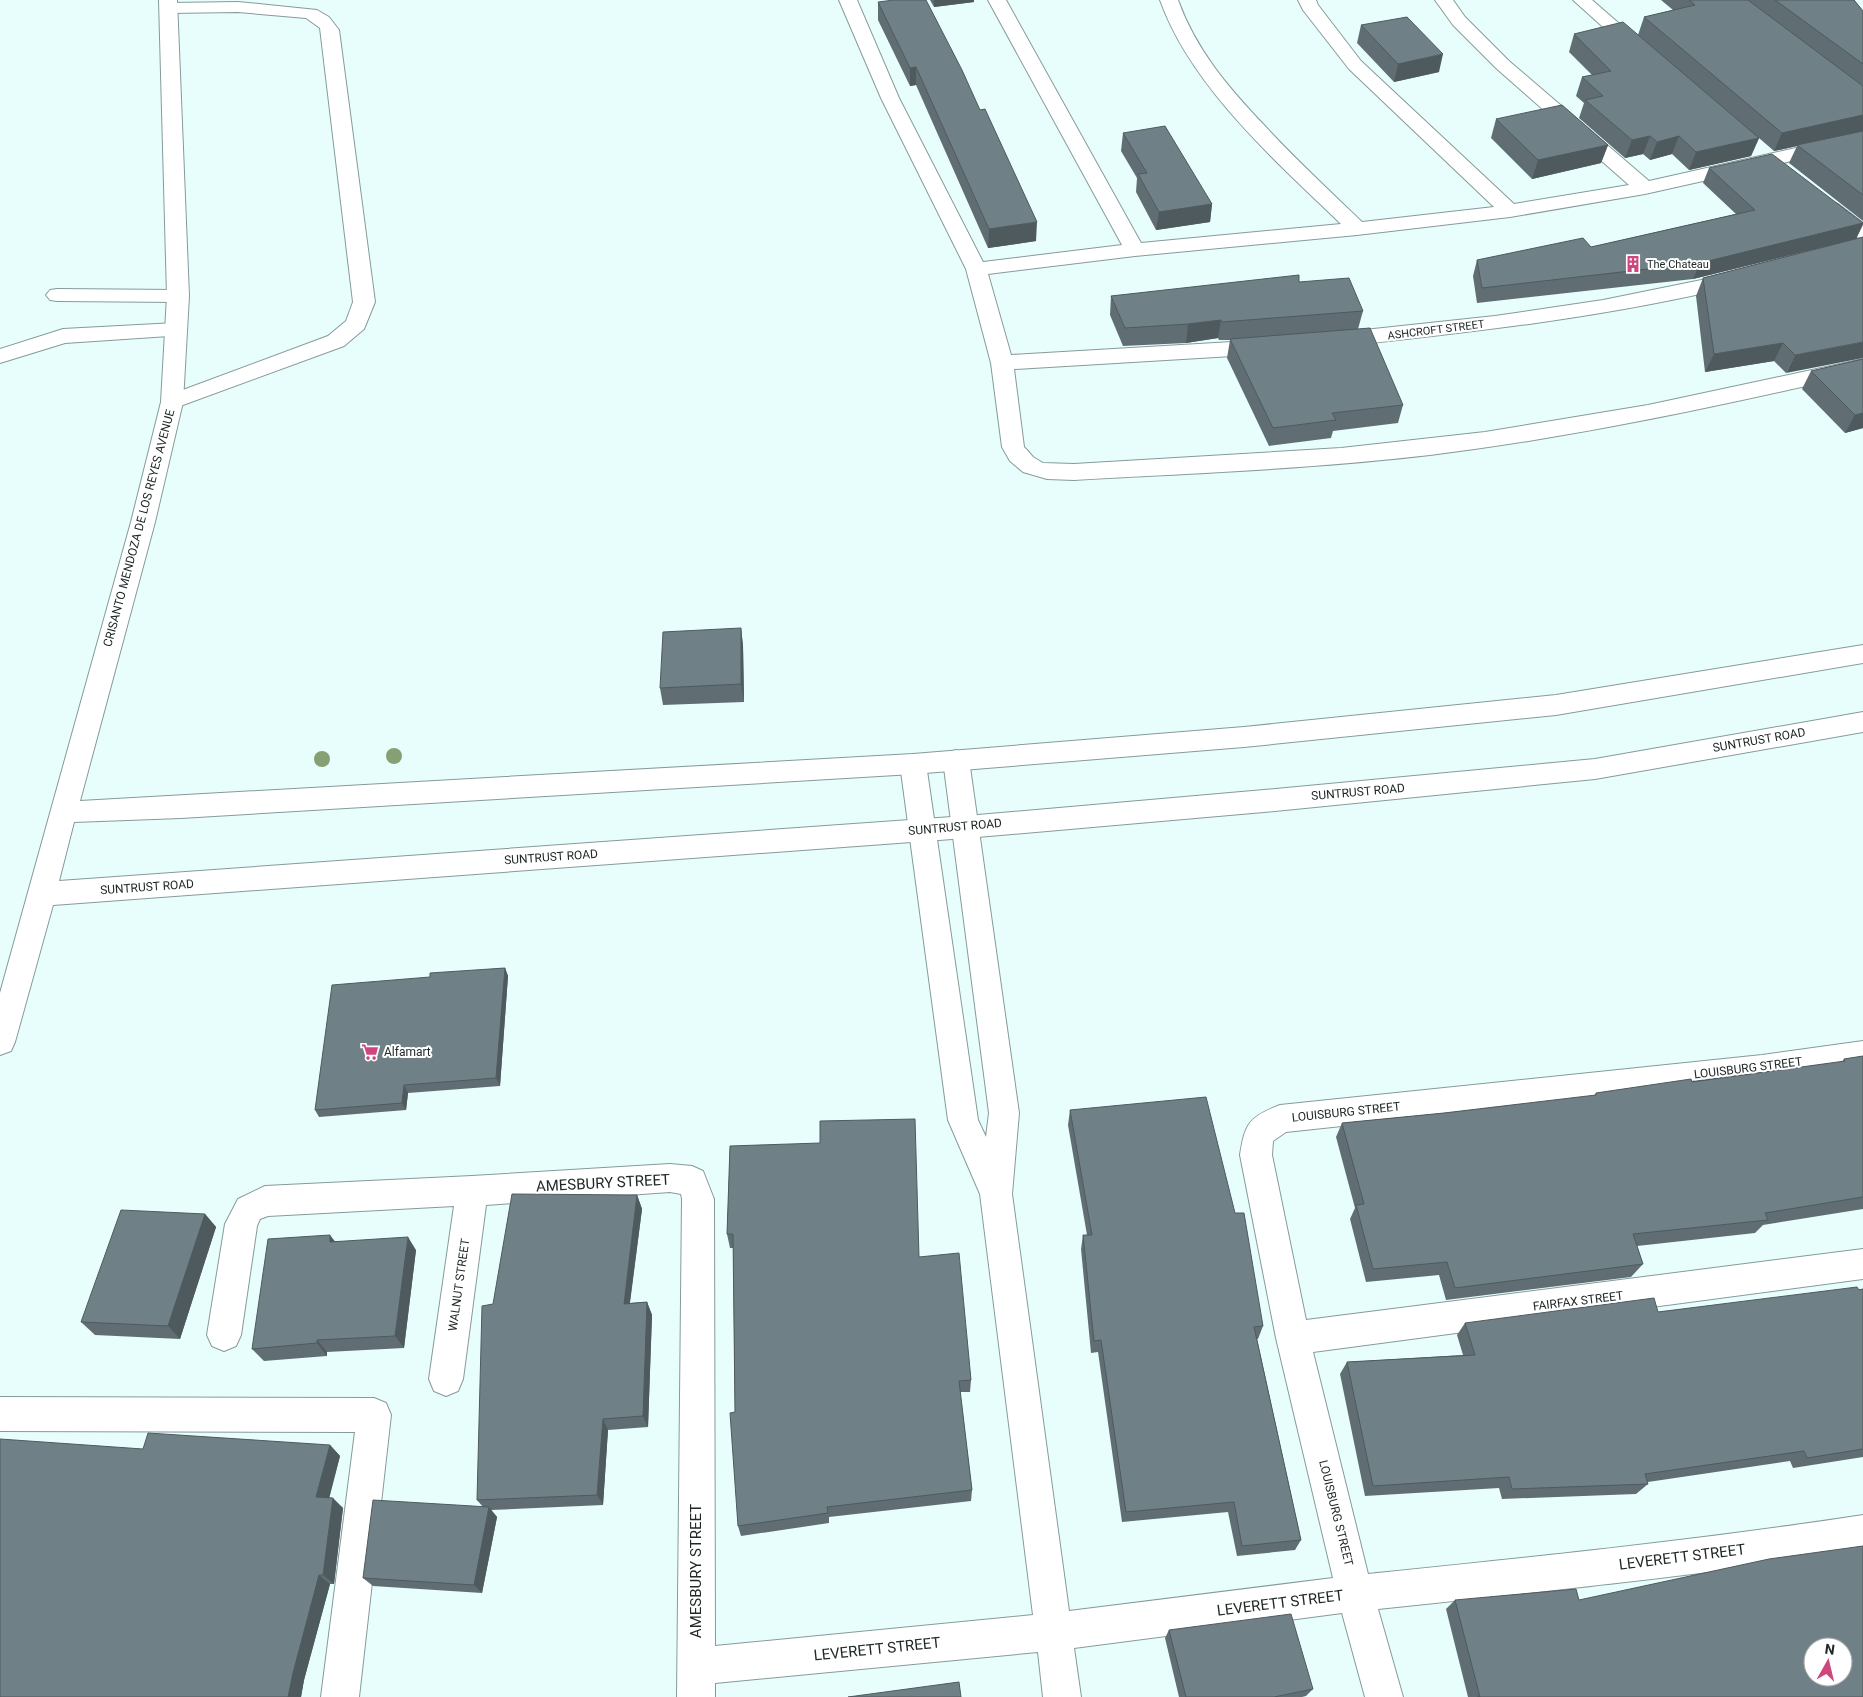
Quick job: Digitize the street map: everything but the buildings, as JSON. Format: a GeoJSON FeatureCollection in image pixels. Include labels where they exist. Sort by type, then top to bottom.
{"type":"FeatureCollection","features":[{"type":"Feature","properties":{"kind":"street"},"geometry":{"type":"LineString","coordinates":[[848,0],[890,98],[976,269],[1002,363],[1013,447],[1018,458],[1031,468],[1051,472],[1330,458],[1432,447],[1544,430],[1712,400],[1863,366]]}},
{"type":"Feature","properties":{"kind":"street"},"geometry":{"type":"LineString","coordinates":[[998,0],[1135,250]]}},
{"type":"Feature","properties":{"kind":"street"},"geometry":{"type":"LineString","coordinates":[[1169,0],[1173,14],[1191,47],[1216,85],[1295,170],[1357,229]]}},
{"type":"Feature","properties":{"kind":"street"},"geometry":{"type":"LineString","coordinates":[[1307,0],[1309,6],[1355,65],[1510,211]]}},
{"type":"Feature","properties":{"kind":"street"},"geometry":{"type":"LineString","coordinates":[[1444,0],[1460,21],[1502,65],[1645,188]]}},
{"type":"Feature","properties":{"kind":"street"},"geometry":{"type":"LineString","coordinates":[[1582,0],[1656,64]]}},
{"type":"Feature","properties":{"kind":"street"},"geometry":{"type":"LineString","coordinates":[[168,4],[238,7],[307,13],[316,15],[327,24],[330,30],[364,302],[356,324],[336,341],[172,402]]}},
{"type":"Feature","properties":{"kind":"street","name":"CRISANTO MENDOZA DE LOS REYES AVENUE"},"geometry":{"type":"LineString","coordinates":[[0,1042],[143,522],[172,402],[178,296],[168,4]]}},
{"type":"Feature","properties":{"kind":"street"},"geometry":{"type":"LineString","coordinates":[[976,269],[1135,250],[1357,229],[1510,211],[1645,188],[1761,152],[1863,138]]}},
{"type":"Feature","properties":{"kind":"street"},"geometry":{"type":"LineString","coordinates":[[1761,152],[1790,176]]}},
{"type":"Feature","properties":{"kind":"street"},"geometry":{"type":"LineString","coordinates":[[1819,199],[1860,242]]}},
{"type":"Feature","properties":{"kind":"street","name":"ASHCROFT STREET"},"geometry":{"type":"LineString","coordinates":[[1318,342],[1485,324],[1603,307],[1756,275]]}},
{"type":"Feature","properties":{"kind":"street"},"geometry":{"type":"LineString","coordinates":[[57,295],[178,296]]}},
{"type":"Feature","properties":{"kind":"street"},"geometry":{"type":"LineString","coordinates":[[0,356],[63,336],[176,330]]}},
{"type":"Feature","properties":{"kind":"street"},"geometry":{"type":"LineString","coordinates":[[1002,363],[1288,345]]}},
{"type":"Feature","properties":{"kind":"street"},"geometry":{"type":"LineString","coordinates":[[64,812],[201,806],[913,764],[1244,737],[1556,705],[1863,654]]}},
{"type":"Feature","properties":{"kind":"street","name":"SUNTRUST ROAD"},"geometry":{"type":"LineString","coordinates":[[42,894],[966,827],[1595,770],[1863,722]]}},
{"type":"Feature","properties":{"kind":"street"},"geometry":{"type":"LineString","coordinates":[[956,760],[1004,1113],[996,1194],[1062,1697]]}},
{"type":"Feature","properties":{"kind":"street"},"geometry":{"type":"LineString","coordinates":[[913,764],[924,830],[963,1120],[996,1194]]}},
{"type":"Feature","properties":{"kind":"street","name":"LOUISBURG STREET"},"geometry":{"type":"LineString","coordinates":[[1384,1697],[1356,1594],[1293,1338],[1256,1155],[1259,1133],[1280,1119],[1752,1069],[1863,1054]]}},
{"type":"Feature","properties":{"kind":"street","name":"AMESBURY STREET"},"geometry":{"type":"LineString","coordinates":[[224,1335],[241,1224],[249,1209],[265,1201],[670,1178],[692,1181],[698,1199],[696,1682]]}},
{"type":"Feature","properties":{"kind":"street","name":"WALNUT STREET"},"geometry":{"type":"LineString","coordinates":[[446,1379],[472,1190]]}},
{"type":"Feature","properties":{"kind":"street","name":"FAIRFAX STREET"},"geometry":{"type":"LineString","coordinates":[[1293,1338],[1863,1264]]}},
{"type":"Feature","properties":{"kind":"street"},"geometry":{"type":"LineString","coordinates":[[0,1414],[374,1415],[340,1697]]}},
{"type":"Feature","properties":{"kind":"street","name":"LEVERETT STREET"},"geometry":{"type":"LineString","coordinates":[[696,1682],[1052,1632],[1356,1594],[1784,1545],[1863,1533]]}},
{"type":"Feature","properties":{"kind":"place","name":"The Chateau"},"geometry":{"type":"Point","coordinates":[1633,264]}},
{"type":"Feature","properties":{"kind":"place","name":"Alfamart"},"geometry":{"type":"Point","coordinates":[370,1052]}}]}
